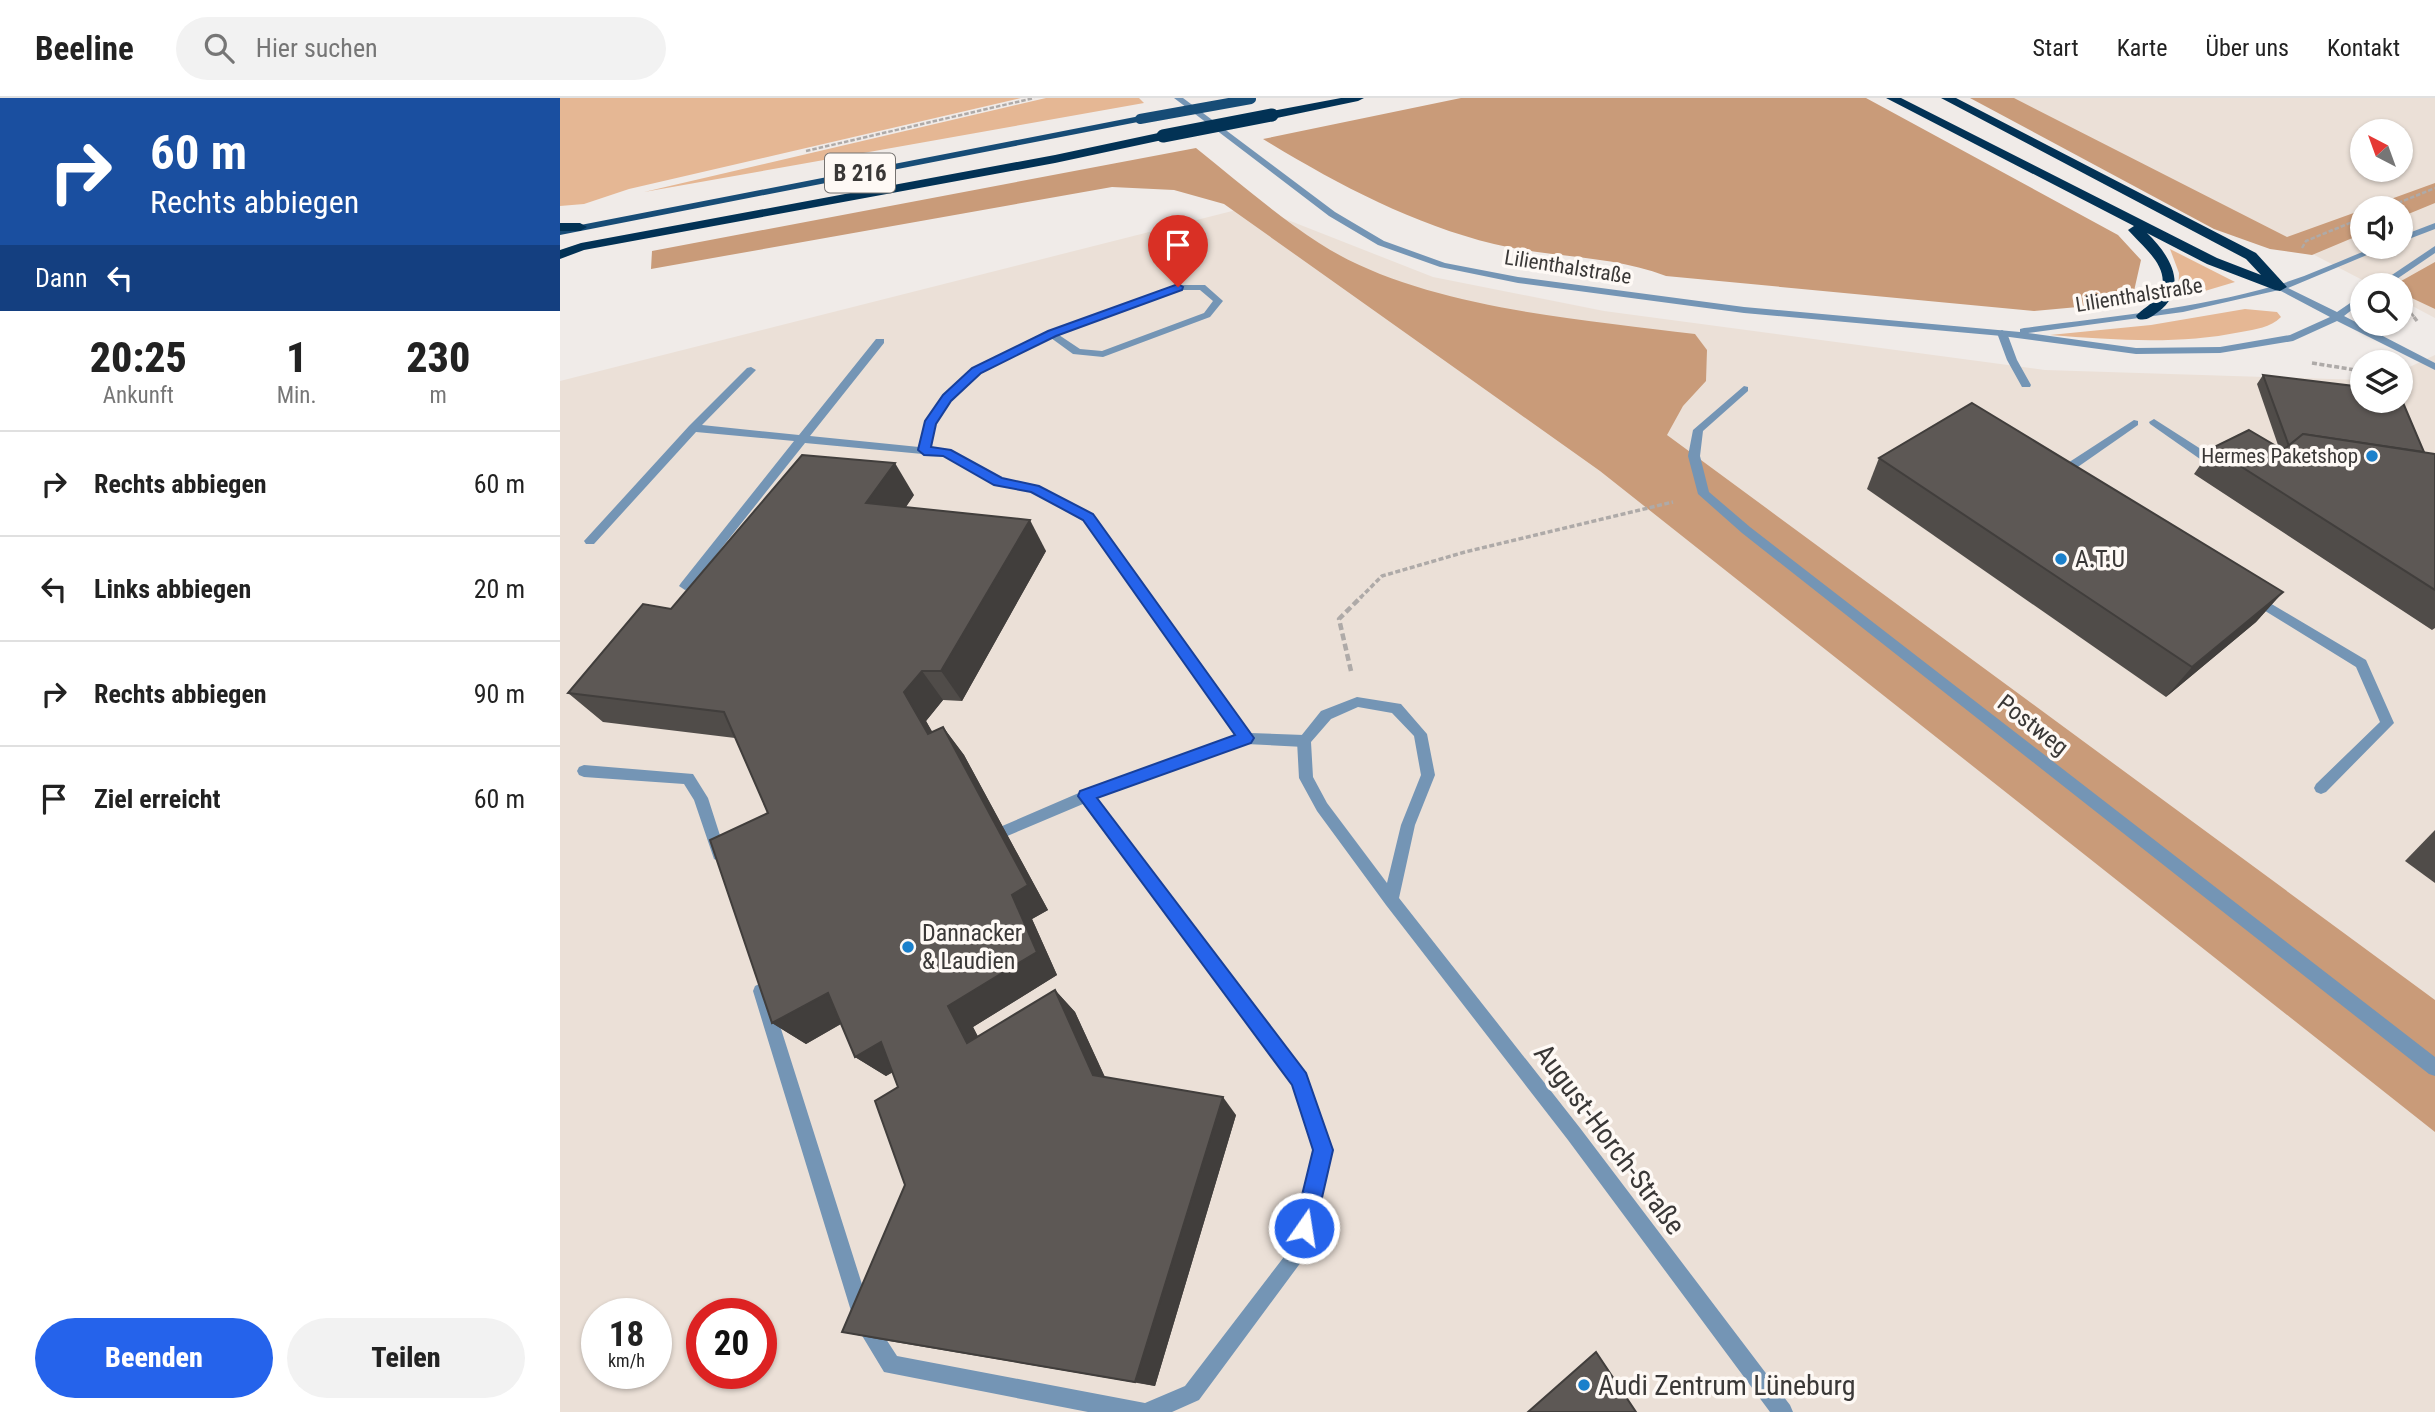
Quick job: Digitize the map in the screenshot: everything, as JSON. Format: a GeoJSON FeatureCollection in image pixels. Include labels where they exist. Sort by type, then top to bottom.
{"type":"FeatureCollection","features":[{"type":"Feature","properties":{"kind":"highway","name":"B 216"},"geometry":{"type":"LineString","coordinates":[[560,253],[1041,162],[1358,98]]}},
{"type":"Feature","properties":{"kind":"highway"},"geometry":{"type":"LineString","coordinates":[[1892,98],[2213,261],[2280,287]]}},
{"type":"Feature","properties":{"kind":"highway"},"geometry":{"type":"LineString","coordinates":[[1947,98],[2250,256],[2280,287]]}},
{"type":"Feature","properties":{"kind":"highway"},"geometry":{"type":"LineString","coordinates":[[2116,212],[2160,254],[2167,271],[2169,285],[2161,302],[2143,316]]}},
{"type":"Feature","properties":{"kind":"highway"},"geometry":{"type":"LineString","coordinates":[[560,230],[580,227]]}},
{"type":"Feature","properties":{"kind":"main road","name":"B 216"},"geometry":{"type":"LineString","coordinates":[[580,227],[1254,99]]}},
{"type":"Feature","properties":{"kind":"street","name":"Lilienthalstraße"},"geometry":{"type":"LineString","coordinates":[[1178,98],[1332,214],[1381,243],[1443,265],[1518,280],[1639,297],[2002,333],[2136,351],[2220,350],[2293,338],[2337,317],[2350,308]]}},
{"type":"Feature","properties":{"kind":"street"},"geometry":{"type":"LineString","coordinates":[[2413,234],[2435,226]]}},
{"type":"Feature","properties":{"kind":"street"},"geometry":{"type":"LineString","coordinates":[[2400,273],[2435,249]]}},
{"type":"Feature","properties":{"kind":"street","name":"Lilienthalstraße"},"geometry":{"type":"LineString","coordinates":[[2002,333],[2143,316],[2280,287],[2351,259]]}},
{"type":"Feature","properties":{"kind":"street"},"geometry":{"type":"LineString","coordinates":[[924,450],[929,424],[947,398],[963,381],[997,359],[1052,334],[1178,287],[1202,287],[1218,301],[1207,315],[1103,354],[1077,352],[1052,334]]}},
{"type":"Feature","properties":{"kind":"street"},"geometry":{"type":"LineString","coordinates":[[2280,287],[2435,367]]}},
{"type":"Feature","properties":{"kind":"street"},"geometry":{"type":"LineString","coordinates":[[2002,333],[2012,360],[2026,385]]}},
{"type":"Feature","properties":{"kind":"street"},"geometry":{"type":"LineString","coordinates":[[685,586],[880,341]]}},
{"type":"Feature","properties":{"kind":"street"},"geometry":{"type":"LineString","coordinates":[[590,541],[693,428],[751,370]]}},
{"type":"Feature","properties":{"kind":"street"},"geometry":{"type":"LineString","coordinates":[[1704,494],[1694,456],[1698,430],[1744,389]]}},
{"type":"Feature","properties":{"kind":"street"},"geometry":{"type":"LineString","coordinates":[[2154,422],[2214,463]]}},
{"type":"Feature","properties":{"kind":"street"},"geometry":{"type":"LineString","coordinates":[[2068,483],[2056,476],[2134,423]]}},
{"type":"Feature","properties":{"kind":"street"},"geometry":{"type":"LineString","coordinates":[[693,428],[946,453],[999,482],[1035,489],[1088,517],[1246,738]]}},
{"type":"Feature","properties":{"kind":"street","name":"Postweg"},"geometry":{"type":"LineString","coordinates":[[1704,494],[1746,530],[2435,1068]]}},
{"type":"Feature","properties":{"kind":"street"},"geometry":{"type":"LineString","coordinates":[[2244,592],[2361,664],[2388,723],[2321,788]]}},
{"type":"Feature","properties":{"kind":"street"},"geometry":{"type":"LineString","coordinates":[[1005,831],[1086,796],[1246,738],[1304,741],[1326,715],[1357,702],[1396,708],[1420,734],[1428,775],[1408,825],[1391,900]]}},
{"type":"Feature","properties":{"kind":"street","name":"August-Horch-Straße"},"geometry":{"type":"LineString","coordinates":[[1304,741],[1306,778],[1322,807],[1391,900],[1574,1134],[1783,1412]]}},
{"type":"Feature","properties":{"kind":"street"},"geometry":{"type":"LineString","coordinates":[[584,771],[688,778],[701,798],[725,876]]}},
{"type":"Feature","properties":{"kind":"street"},"geometry":{"type":"LineString","coordinates":[[1086,796],[1300,1079],[1323,1150],[1298,1254],[1192,1393],[1149,1412]]}},
{"type":"Feature","properties":{"kind":"street"},"geometry":{"type":"LineString","coordinates":[[758,980],[865,1324],[891,1365],[1142,1412]]}},
{"type":"Feature","properties":{"kind":"path"},"geometry":{"type":"LineString","coordinates":[[806,151],[1034,98]]}},
{"type":"Feature","properties":{"kind":"path"},"geometry":{"type":"LineString","coordinates":[[2413,197],[2435,188]]}},
{"type":"Feature","properties":{"kind":"path"},"geometry":{"type":"LineString","coordinates":[[1357,702],[1339,619],[1382,576],[1465,552],[1704,494]]}},
{"type":"Feature","properties":{"kind":"shaded area"},"geometry":{"type":"Polygon","coordinates":[[[560,98],[1021,98],[629,189],[584,204],[560,206],[560,98]]]}},
{"type":"Feature","properties":{"kind":"shaded area"},"geometry":{"type":"Polygon","coordinates":[[[1046,98],[1139,98],[1144,103],[644,192],[1046,98]]]}},
{"type":"Feature","properties":{"kind":"shaded area"},"geometry":{"type":"Polygon","coordinates":[[[1461,98],[1866,98],[2118,235],[2141,260],[2134,291],[2089,306],[2034,311],[1666,276],[1624,264],[1516,249],[1463,236],[1375,201],[1263,139],[1461,98]]]}},
{"type":"Feature","properties":{"kind":"shaded area"},"geometry":{"type":"Polygon","coordinates":[[[1970,98],[2014,98],[2287,237],[2350,214],[2350,239],[2312,255],[2270,249],[2214,229],[1970,98]]]}},
{"type":"Feature","properties":{"kind":"shaded area"},"geometry":{"type":"Polygon","coordinates":[[[2013,98],[2435,98],[2435,318],[2413,306],[2413,273],[2350,274],[2013,98]]]}},
{"type":"Feature","properties":{"kind":"shaded area"},"geometry":{"type":"Polygon","coordinates":[[[1196,148],[1319,243],[1359,265],[1404,283],[1451,296],[1551,316],[1695,334],[1707,350],[1706,381],[1683,406],[1667,435],[2435,1000],[2435,1132],[1600,471],[1224,204],[1174,190],[1112,187],[651,269],[652,251],[1196,148]]]}},
{"type":"Feature","properties":{"kind":"shaded area"},"geometry":{"type":"Polygon","coordinates":[[[2435,183],[2435,203],[2413,212],[2413,196],[2399,196],[2435,183]]]}},
{"type":"Feature","properties":{"kind":"shaded area"},"geometry":{"type":"Polygon","coordinates":[[[1252,206],[1433,277],[1604,311],[2045,370],[2350,380],[2350,413],[2413,413],[2413,365],[2435,355],[2435,1412],[560,1412],[560,381],[1252,206]]]}},
{"type":"Feature","properties":{"kind":"shaded area"},"geometry":{"type":"Polygon","coordinates":[[[2170,249],[2235,282],[2178,299],[2179,273],[2170,249]]]}},
{"type":"Feature","properties":{"kind":"shaded area"},"geometry":{"type":"Polygon","coordinates":[[[2435,262],[2435,309],[2413,299],[2413,274],[2435,262]]]}},
{"type":"Feature","properties":{"kind":"shaded area"},"geometry":{"type":"Polygon","coordinates":[[[2245,309],[2277,312],[2281,317],[2272,324],[2257,329],[2193,339],[2122,340],[2050,335],[2151,325],[2245,309]]]}},
{"type":"Feature","properties":{"kind":"building"},"geometry":{"type":"Polygon","coordinates":[[[2263,375],[2350,386],[2350,413],[2407,413],[2424,452],[2303,434],[2289,446],[2263,375]]]}},
{"type":"Feature","properties":{"kind":"building","name":"A.T.U"},"geometry":{"type":"Polygon","coordinates":[[[1972,403],[2283,592],[2192,667],[1879,458],[1972,403]]]}},
{"type":"Feature","properties":{"kind":"building"},"geometry":{"type":"Polygon","coordinates":[[[2249,430],[2283,450],[2303,434],[2435,454],[2435,590],[2212,448],[2249,430]]]}},
{"type":"Feature","properties":{"kind":"building","name":"Dannacker & Laudien"},"geometry":{"type":"Polygon","coordinates":[[[802,455],[895,463],[866,503],[1030,520],[941,671],[922,671],[904,692],[928,734],[943,727],[1028,885],[1012,895],[1037,952],[948,1006],[967,1043],[1055,990],[1093,1075],[1223,1097],[1135,1382],[842,1332],[905,1185],[875,1101],[898,1087],[881,1042],[855,1057],[828,993],[772,1023],[710,840],[768,813],[724,712],[568,693],[643,604],[671,609],[802,455]]]}},
{"type":"Feature","properties":{"kind":"building","name":"Audi Zentrum Lüneburg"},"geometry":{"type":"Polygon","coordinates":[[[1596,1352],[1636,1412],[1528,1412],[1596,1352]]]}},
{"type":"Feature","properties":{"kind":"place","name":"Hermes Paketshop"},"geometry":{"type":"Point","coordinates":[2372,456]}},
{"type":"Feature","properties":{"kind":"place","name":"A.T.U"},"geometry":{"type":"Point","coordinates":[2061,559]}},
{"type":"Feature","properties":{"kind":"place","name":"Dannacker & Laudien"},"geometry":{"type":"Point","coordinates":[908,947]}},
{"type":"Feature","properties":{"kind":"place","name":"Audi Zentrum Lüneburg"},"geometry":{"type":"Point","coordinates":[1584,1385]}},
{"type":"Feature","properties":{"kind":"route"},"geometry":{"type":"LineString","coordinates":[[1178,287],[1052,334],[976,370],[947,398],[929,424],[924,450],[946,453],[999,482],[1035,489],[1088,517],[1246,738],[1086,796],[1300,1079],[1323,1150],[1304,1228]]}}]}
